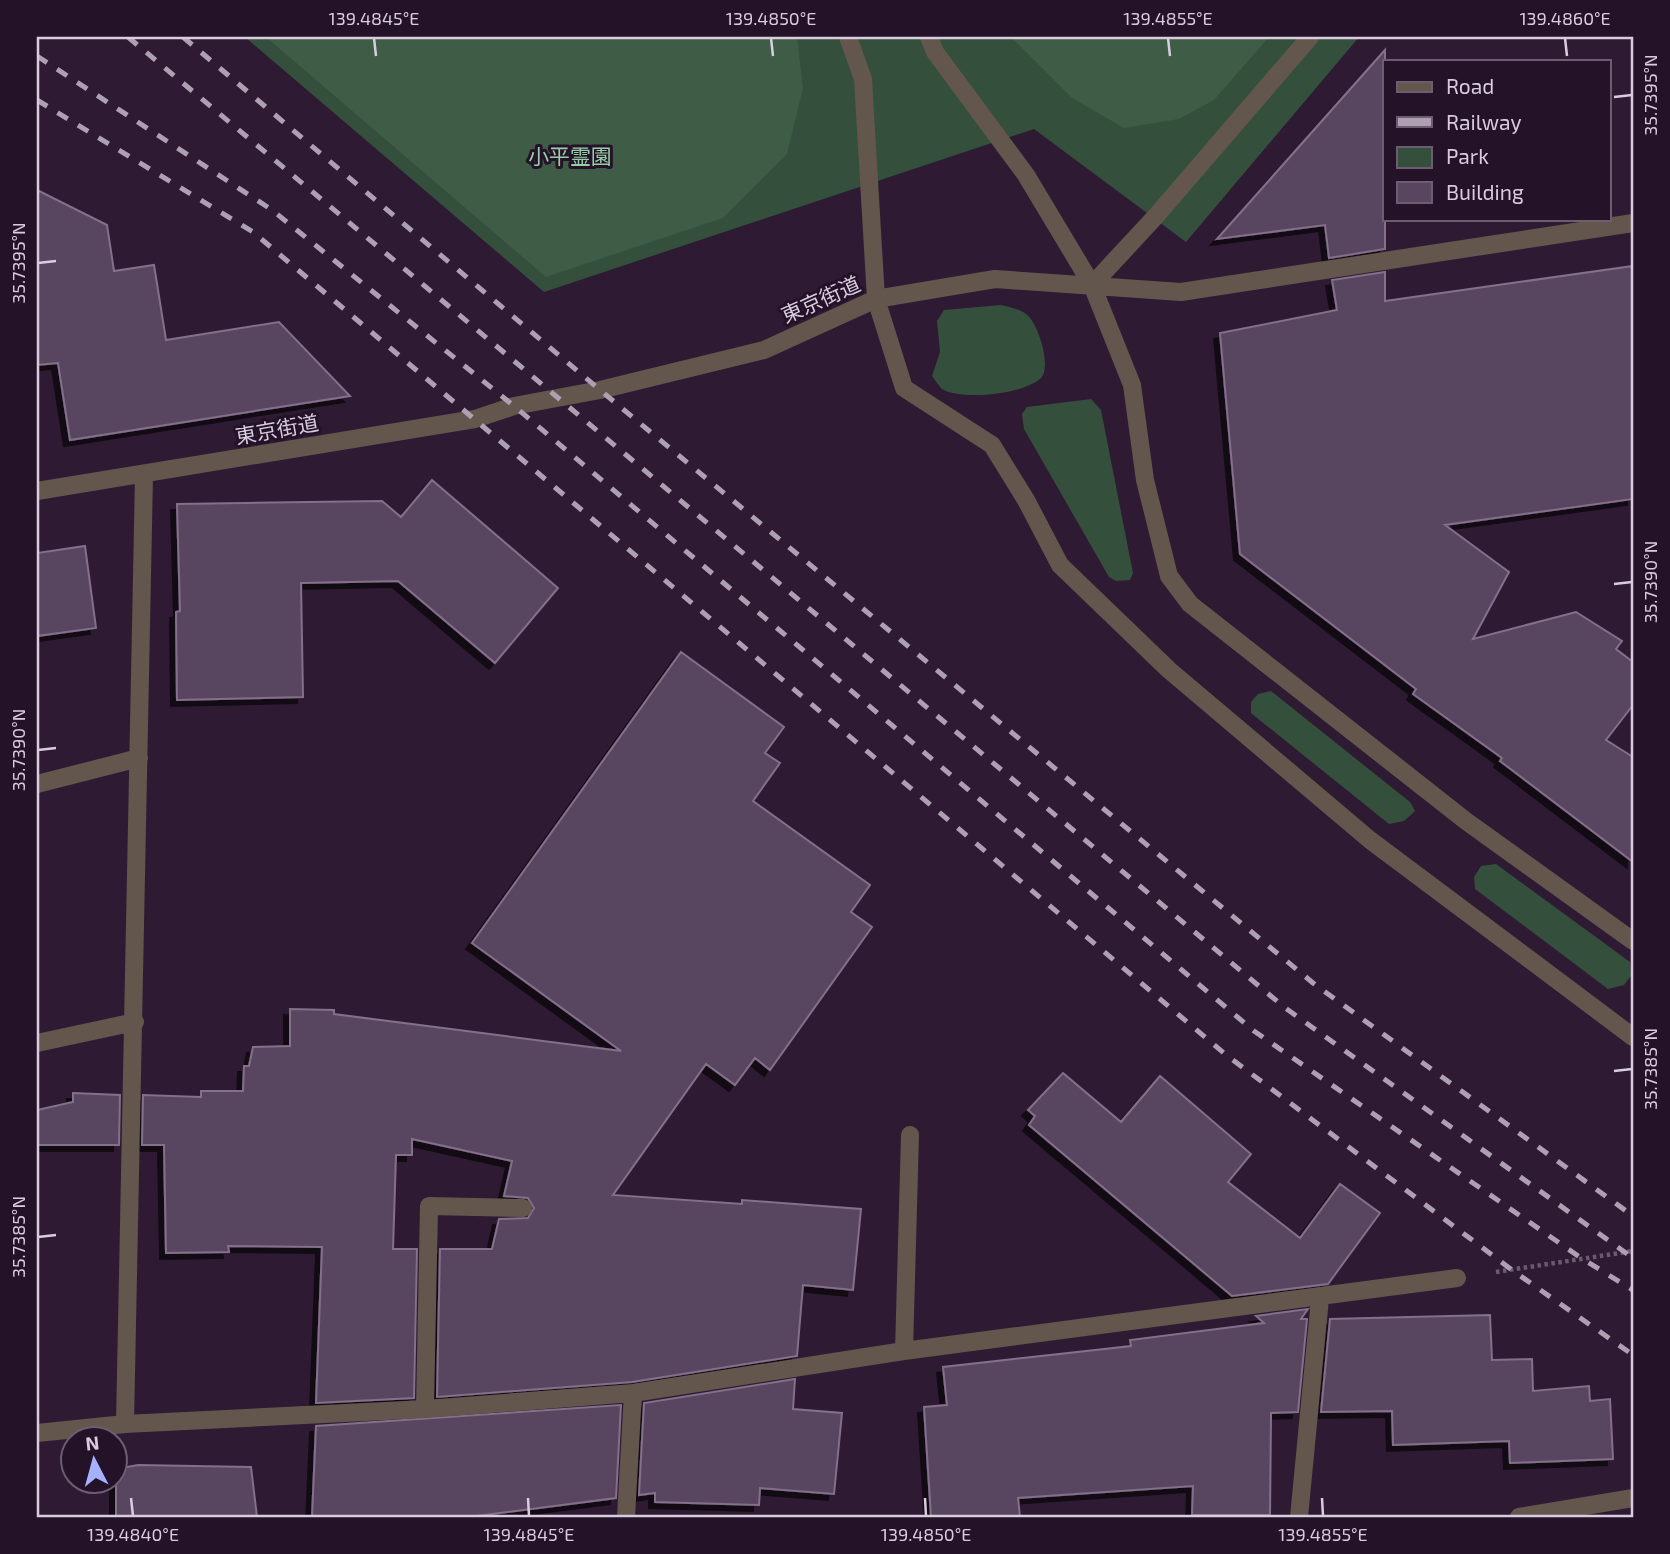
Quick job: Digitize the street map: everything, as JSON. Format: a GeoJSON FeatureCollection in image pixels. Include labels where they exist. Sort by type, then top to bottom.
{"type":"FeatureCollection","features":[{"type":"Feature","properties":{"kind":"street"},"geometry":{"type":"LineString","coordinates":[[848,37],[863,79],[876,299],[904,388],[992,445],[1026,500],[1060,565],[1169,670],[1370,839],[1633,1037]]}},
{"type":"Feature","properties":{"kind":"street"},"geometry":{"type":"LineString","coordinates":[[929,37],[934,52],[1026,174],[1092,285],[1132,385],[1145,481],[1169,576],[1189,604],[1466,821],[1633,941]]}},
{"type":"Feature","properties":{"kind":"street"},"geometry":{"type":"LineString","coordinates":[[1092,285],[1156,216],[1310,37]]}},
{"type":"Feature","properties":{"kind":"street","name":"東京街道"},"geometry":{"type":"LineString","coordinates":[[37,491],[144,476],[475,419],[514,405],[613,387],[764,350],[876,299],[995,279],[1181,292],[1633,223]]}},
{"type":"Feature","properties":{"kind":"street"},"geometry":{"type":"LineString","coordinates":[[144,476],[125,1424],[425,1409],[633,1393],[904,1351],[1320,1299],[1457,1278]]}},
{"type":"Feature","properties":{"kind":"street"},"geometry":{"type":"LineString","coordinates":[[37,783],[139,758]]}},
{"type":"Feature","properties":{"kind":"street"},"geometry":{"type":"LineString","coordinates":[[37,1044],[135,1022]]}},
{"type":"Feature","properties":{"kind":"street"},"geometry":{"type":"LineString","coordinates":[[904,1351],[910,1135]]}},
{"type":"Feature","properties":{"kind":"street"},"geometry":{"type":"LineString","coordinates":[[425,1409],[429,1206],[523,1208]]}},
{"type":"Feature","properties":{"kind":"street"},"geometry":{"type":"LineString","coordinates":[[1299,1517],[1320,1299]]}},
{"type":"Feature","properties":{"kind":"street"},"geometry":{"type":"LineString","coordinates":[[626,1517],[633,1393]]}},
{"type":"Feature","properties":{"kind":"street"},"geometry":{"type":"LineString","coordinates":[[37,1433],[60,1431]]}},
{"type":"Feature","properties":{"kind":"street"},"geometry":{"type":"LineString","coordinates":[[1519,1517],[1633,1498]]}},
{"type":"Feature","properties":{"kind":"path"},"geometry":{"type":"LineString","coordinates":[[1457,1278],[1633,1251]]}},
{"type":"Feature","properties":{"kind":"green space","name":"小平霊園"},"geometry":{"type":"Polygon","coordinates":[[[245,37],[1359,37],[1186,242],[1034,129],[544,292],[245,37]]]}},
{"type":"Feature","properties":{"kind":"green space"},"geometry":{"type":"Polygon","coordinates":[[[266,37],[797,37],[803,88],[787,154],[723,218],[546,277],[266,37]]]}},
{"type":"Feature","properties":{"kind":"green space"},"geometry":{"type":"Polygon","coordinates":[[[1011,37],[1269,37],[1214,100],[1179,119],[1124,128],[1072,98],[1011,37]]]}},
{"type":"Feature","properties":{"kind":"green space"},"geometry":{"type":"Polygon","coordinates":[[[1001,305],[1023,312],[1035,326],[1044,355],[1044,372],[1041,378],[1022,388],[993,394],[964,395],[942,389],[932,376],[940,352],[937,321],[944,310],[1001,305]]]}},
{"type":"Feature","properties":{"kind":"green space"},"geometry":{"type":"Polygon","coordinates":[[[1091,399],[1101,410],[1133,573],[1130,580],[1116,581],[1109,577],[1024,429],[1022,414],[1027,407],[1091,399]]]}},
{"type":"Feature","properties":{"kind":"green space"},"geometry":{"type":"Polygon","coordinates":[[[1271,691],[1410,802],[1415,811],[1404,821],[1389,824],[1251,713],[1251,702],[1258,694],[1271,691]]]}},
{"type":"Feature","properties":{"kind":"green space"},"geometry":{"type":"Polygon","coordinates":[[[1496,864],[1630,962],[1631,976],[1624,985],[1608,989],[1475,889],[1474,877],[1481,866],[1496,864]]]}},
{"type":"Feature","properties":{"kind":"building"},"geometry":{"type":"Polygon","coordinates":[[[1385,50],[1385,249],[1329,258],[1325,225],[1217,239],[1385,50]]]}},
{"type":"Feature","properties":{"kind":"building"},"geometry":{"type":"Polygon","coordinates":[[[37,190],[107,225],[114,271],[154,265],[166,340],[279,322],[350,396],[70,440],[58,363],[37,365],[37,190]]]}},
{"type":"Feature","properties":{"kind":"building"},"geometry":{"type":"Polygon","coordinates":[[[1633,266],[1633,499],[1445,525],[1509,572],[1473,639],[1576,612],[1622,641],[1616,649],[1633,662],[1633,705],[1606,740],[1633,757],[1633,862],[1500,761],[1502,758],[1413,694],[1416,689],[1240,554],[1220,333],[1337,310],[1332,280],[1385,272],[1385,301],[1633,266]]]}},
{"type":"Feature","properties":{"kind":"building"},"geometry":{"type":"Polygon","coordinates":[[[432,480],[558,588],[495,663],[398,581],[301,583],[303,697],[177,700],[176,612],[180,611],[177,504],[382,501],[401,517],[432,480]]]}},
{"type":"Feature","properties":{"kind":"building"},"geometry":{"type":"Polygon","coordinates":[[[85,546],[96,628],[37,636],[37,553],[85,546]]]}},
{"type":"Feature","properties":{"kind":"building"},"geometry":{"type":"Polygon","coordinates":[[[681,652],[784,727],[765,753],[780,763],[753,801],[870,885],[851,912],[872,927],[770,1070],[755,1058],[735,1085],[706,1064],[613,1195],[742,1204],[742,1200],[861,1209],[853,1290],[803,1285],[797,1356],[632,1382],[437,1397],[440,1249],[492,1249],[499,1219],[528,1218],[534,1208],[528,1198],[504,1196],[512,1161],[412,1139],[412,1155],[396,1155],[393,1249],[417,1249],[414,1398],[316,1403],[322,1247],[228,1246],[229,1252],[166,1253],[164,1145],[142,1145],[143,1095],[201,1097],[201,1091],[243,1091],[244,1066],[249,1066],[253,1047],[290,1046],[290,1009],[334,1010],[334,1014],[621,1051],[472,943],[681,652]]]}},
{"type":"Feature","properties":{"kind":"building"},"geometry":{"type":"Polygon","coordinates":[[[1063,1073],[1121,1122],[1160,1076],[1251,1154],[1228,1182],[1300,1238],[1340,1184],[1380,1213],[1328,1284],[1232,1296],[1029,1125],[1035,1116],[1028,1110],[1063,1073]]]}},
{"type":"Feature","properties":{"kind":"building"},"geometry":{"type":"Polygon","coordinates":[[[73,1093],[120,1095],[119,1145],[37,1145],[37,1110],[73,1102],[73,1093]]]}},
{"type":"Feature","properties":{"kind":"building"},"geometry":{"type":"Polygon","coordinates":[[[1308,1309],[1301,1319],[1307,1319],[1298,1412],[1271,1413],[1270,1515],[1192,1515],[1193,1486],[1018,1498],[1020,1517],[931,1517],[924,1407],[947,1405],[943,1367],[1131,1346],[1130,1340],[1264,1323],[1256,1316],[1308,1309]]]}},
{"type":"Feature","properties":{"kind":"building"},"geometry":{"type":"Polygon","coordinates":[[[1490,1315],[1492,1360],[1532,1359],[1533,1391],[1589,1386],[1590,1401],[1610,1399],[1613,1459],[1510,1463],[1509,1441],[1393,1445],[1392,1411],[1321,1412],[1330,1319],[1490,1315]]]}},
{"type":"Feature","properties":{"kind":"building"},"geometry":{"type":"Polygon","coordinates":[[[795,1379],[793,1409],[842,1413],[834,1494],[760,1488],[759,1505],[655,1502],[655,1493],[639,1495],[644,1403],[795,1379]]]}},
{"type":"Feature","properties":{"kind":"building"},"geometry":{"type":"Polygon","coordinates":[[[621,1405],[616,1498],[469,1517],[312,1517],[316,1426],[621,1405]]]}},
{"type":"Feature","properties":{"kind":"building"},"geometry":{"type":"Polygon","coordinates":[[[130,1466],[251,1467],[257,1517],[116,1517],[116,1494],[130,1494],[130,1466]]]}},
{"type":"Feature","properties":{"kind":"railway"},"geometry":{"type":"LineString","coordinates":[[128,37],[1284,1007],[1633,1258]]}},
{"type":"Feature","properties":{"kind":"railway"},"geometry":{"type":"LineString","coordinates":[[183,37],[600,390],[1313,983],[1633,1216]]}},
{"type":"Feature","properties":{"kind":"railway"},"geometry":{"type":"LineString","coordinates":[[37,56],[272,210],[514,406],[1254,1031],[1581,1258],[1633,1290]]}},
{"type":"Feature","properties":{"kind":"railway"},"geometry":{"type":"LineString","coordinates":[[37,100],[253,232],[1225,1054],[1512,1270],[1633,1355]]}}]}
